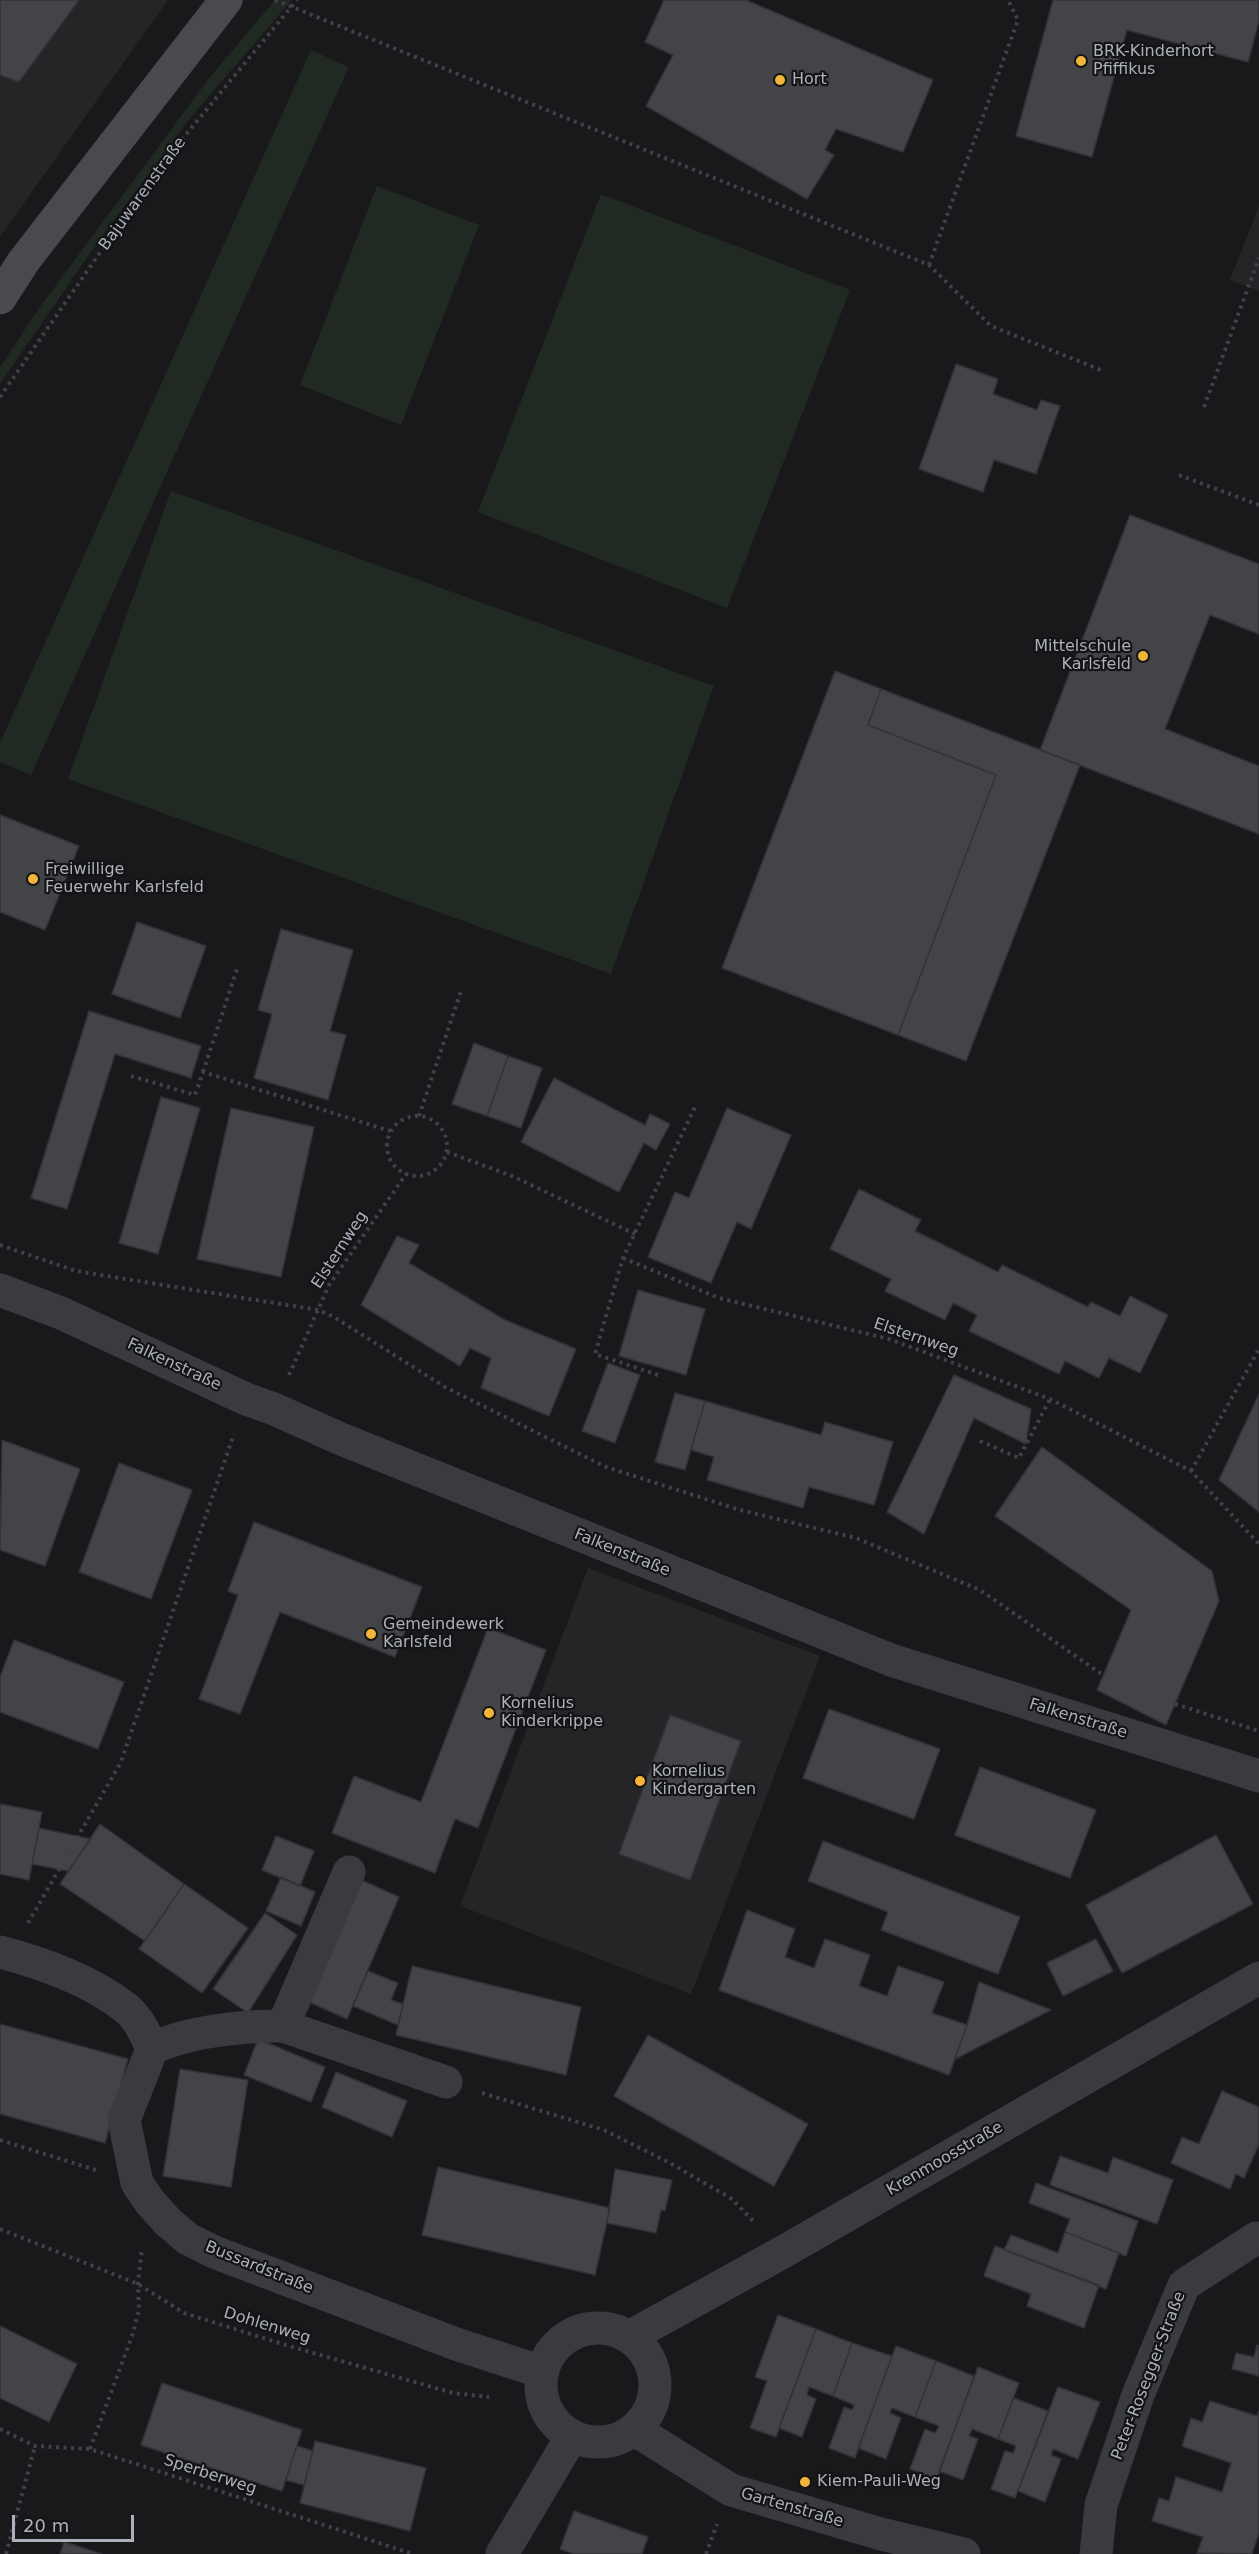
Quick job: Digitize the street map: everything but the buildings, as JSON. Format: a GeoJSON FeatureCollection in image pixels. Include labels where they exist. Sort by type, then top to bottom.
{"type":"FeatureCollection","features":[{"type":"Feature","properties":{"kind":"main road"},"geometry":{"type":"LineString","coordinates":[[0,298],[23,262],[226,0]]}},
{"type":"Feature","properties":{"kind":"street","name":"Falkenstraße"},"geometry":{"type":"LineString","coordinates":[[0,1290],[61,1313],[341,1439],[891,1660],[1259,1776]]}},
{"type":"Feature","properties":{"kind":"street"},"geometry":{"type":"LineString","coordinates":[[283,2026],[350,1872]]}},
{"type":"Feature","properties":{"kind":"street"},"geometry":{"type":"LineString","coordinates":[[5,1953],[37,1962],[63,1973],[129,2010],[143,2030],[152,2049]]}},
{"type":"Feature","properties":{"kind":"street","name":"Krenmoosstraße"},"geometry":{"type":"LineString","coordinates":[[629,2337],[783,2252],[1259,1978]]}},
{"type":"Feature","properties":{"kind":"street"},"geometry":{"type":"LineString","coordinates":[[144,2193],[124,2120],[152,2049],[171,2040],[259,2025],[283,2026],[446,2082]]}},
{"type":"Feature","properties":{"kind":"street","name":"Bussardstraße"},"geometry":{"type":"LineString","coordinates":[[144,2193],[188,2239],[214,2252],[456,2344],[541,2384]]}},
{"type":"Feature","properties":{"kind":"street","name":"Peter-Rosegger-Straße"},"geometry":{"type":"LineString","coordinates":[[1096,2554],[1101,2505],[1138,2395],[1184,2285],[1256,2238],[1259,2239]]}},
{"type":"Feature","properties":{"kind":"street"},"geometry":{"type":"LineString","coordinates":[[594,2328],[612,2330],[629,2337],[642,2349],[651,2364],[655,2382],[654,2399],[646,2416],[635,2430],[621,2438],[604,2443],[588,2442],[572,2436],[551,2420],[545,2408],[541,2384],[548,2355],[560,2342],[576,2332],[594,2328]]}},
{"type":"Feature","properties":{"kind":"street","name":"Gartenstraße"},"geometry":{"type":"LineString","coordinates":[[635,2430],[730,2490],[881,2534],[964,2554]]}},
{"type":"Feature","properties":{"kind":"street"},"geometry":{"type":"LineString","coordinates":[[502,2554],[572,2436]]}},
{"type":"Feature","properties":{"kind":"path"},"geometry":{"type":"LineString","coordinates":[[275,0],[929,265],[991,326],[1101,370]]}},
{"type":"Feature","properties":{"kind":"path","name":"Bajuwarenstraße"},"geometry":{"type":"LineString","coordinates":[[0,397],[160,166],[297,0]]}},
{"type":"Feature","properties":{"kind":"path"},"geometry":{"type":"LineString","coordinates":[[929,265],[1018,20],[1008,0]]}},
{"type":"Feature","properties":{"kind":"path"},"geometry":{"type":"LineString","coordinates":[[1204,407],[1259,258]]}},
{"type":"Feature","properties":{"kind":"path"},"geometry":{"type":"LineString","coordinates":[[1179,475],[1259,506]]}},
{"type":"Feature","properties":{"kind":"path"},"geometry":{"type":"LineString","coordinates":[[131,1076],[195,1095],[237,969]]}},
{"type":"Feature","properties":{"kind":"path"},"geometry":{"type":"LineString","coordinates":[[419,1116],[461,991]]}},
{"type":"Feature","properties":{"kind":"path"},"geometry":{"type":"LineString","coordinates":[[203,1072],[390,1131]]}},
{"type":"Feature","properties":{"kind":"path"},"geometry":{"type":"LineString","coordinates":[[658,1375],[595,1354],[623,1258],[694,1107]]}},
{"type":"Feature","properties":{"kind":"path"},"geometry":{"type":"LineString","coordinates":[[419,1116],[434,1120],[446,1136],[447,1152],[441,1164],[434,1171],[424,1175],[406,1174],[389,1160],[387,1140],[390,1131],[405,1118],[419,1116]]}},
{"type":"Feature","properties":{"kind":"path"},"geometry":{"type":"LineString","coordinates":[[447,1152],[512,1176],[635,1234]]}},
{"type":"Feature","properties":{"kind":"path","name":"Elsternweg"},"geometry":{"type":"LineString","coordinates":[[5,1953],[121,1762],[260,1404],[318,1310],[329,1285],[406,1174]]}},
{"type":"Feature","properties":{"kind":"path"},"geometry":{"type":"LineString","coordinates":[[0,1245],[76,1271],[318,1310],[334,1317],[445,1387],[606,1467],[740,1510],[856,1538],[980,1590],[1103,1675]]}},
{"type":"Feature","properties":{"kind":"path","name":"Elsternweg"},"geometry":{"type":"LineString","coordinates":[[623,1258],[719,1298],[889,1339],[1050,1399],[1191,1471],[1259,1544]]}},
{"type":"Feature","properties":{"kind":"path"},"geometry":{"type":"LineString","coordinates":[[1191,1471],[1259,1349]]}},
{"type":"Feature","properties":{"kind":"path"},"geometry":{"type":"LineString","coordinates":[[980,1441],[1018,1458],[1050,1399]]}},
{"type":"Feature","properties":{"kind":"path"},"geometry":{"type":"LineString","coordinates":[[1175,1704],[1259,1731]]}},
{"type":"Feature","properties":{"kind":"path"},"geometry":{"type":"LineString","coordinates":[[446,2082],[604,2130],[670,2163],[732,2199],[783,2252]]}},
{"type":"Feature","properties":{"kind":"path"},"geometry":{"type":"LineString","coordinates":[[0,2140],[144,2193],[138,2284],[140,2310],[90,2449]]}},
{"type":"Feature","properties":{"kind":"path","name":"Dohlenweg"},"geometry":{"type":"LineString","coordinates":[[0,2229],[138,2284],[184,2313],[446,2391],[491,2397],[541,2384]]}},
{"type":"Feature","properties":{"kind":"path","name":"Sperberweg"},"geometry":{"type":"LineString","coordinates":[[0,2429],[35,2446],[90,2449],[413,2554]]}},
{"type":"Feature","properties":{"kind":"path"},"geometry":{"type":"LineString","coordinates":[[6,2554],[35,2446]]}},
{"type":"Feature","properties":{"kind":"shaded area"},"geometry":{"type":"Polygon","coordinates":[[[0,0],[168,0],[0,237],[0,0]]]}},
{"type":"Feature","properties":{"kind":"shaded area"},"geometry":{"type":"Polygon","coordinates":[[[275,0],[292,0],[191,117],[97,243],[0,384],[0,367],[37,311],[210,77],[275,0]]]}},
{"type":"Feature","properties":{"kind":"shaded area"},"geometry":{"type":"Polygon","coordinates":[[[311,50],[349,67],[31,775],[0,762],[0,743],[311,50]]]}},
{"type":"Feature","properties":{"kind":"shaded area"},"geometry":{"type":"Polygon","coordinates":[[[377,186],[479,225],[401,425],[300,385],[377,186]]]}},
{"type":"Feature","properties":{"kind":"shaded area"},"geometry":{"type":"Polygon","coordinates":[[[601,194],[850,290],[727,608],[478,512],[601,194]]]}},
{"type":"Feature","properties":{"kind":"shaded area"},"geometry":{"type":"Polygon","coordinates":[[[1259,206],[1259,291],[1230,280],[1259,206]]]}},
{"type":"Feature","properties":{"kind":"shaded area"},"geometry":{"type":"Polygon","coordinates":[[[171,491],[714,686],[611,974],[68,779],[171,491]]]}},
{"type":"Feature","properties":{"kind":"shaded area","name":"Kornelius Kindergarten"},"geometry":{"type":"Polygon","coordinates":[[[588,1568],[820,1656],[691,1994],[460,1906],[588,1568]]]}},
{"type":"Feature","properties":{"kind":"place","name":"BRK-Kinderhort Pfiffikus"},"geometry":{"type":"Point","coordinates":[1081,61]}},
{"type":"Feature","properties":{"kind":"place","name":"Hort"},"geometry":{"type":"Point","coordinates":[780,80]}},
{"type":"Feature","properties":{"kind":"place","name":"Mittelschule Karlsfeld"},"geometry":{"type":"Point","coordinates":[1143,656]}},
{"type":"Feature","properties":{"kind":"place","name":"Freiwillige Feuerwehr Karlsfeld"},"geometry":{"type":"Point","coordinates":[33,879]}},
{"type":"Feature","properties":{"kind":"place","name":"Gemeindewerk Karlsfeld"},"geometry":{"type":"Point","coordinates":[371,1634]}},
{"type":"Feature","properties":{"kind":"place","name":"Kornelius Kinderkrippe"},"geometry":{"type":"Point","coordinates":[489,1713]}},
{"type":"Feature","properties":{"kind":"place","name":"Kornelius Kindergarten"},"geometry":{"type":"Point","coordinates":[640,1781]}},
{"type":"Feature","properties":{"kind":"place","name":"Kiem-Pauli-Weg"},"geometry":{"type":"Point","coordinates":[805,2482]}}]}
